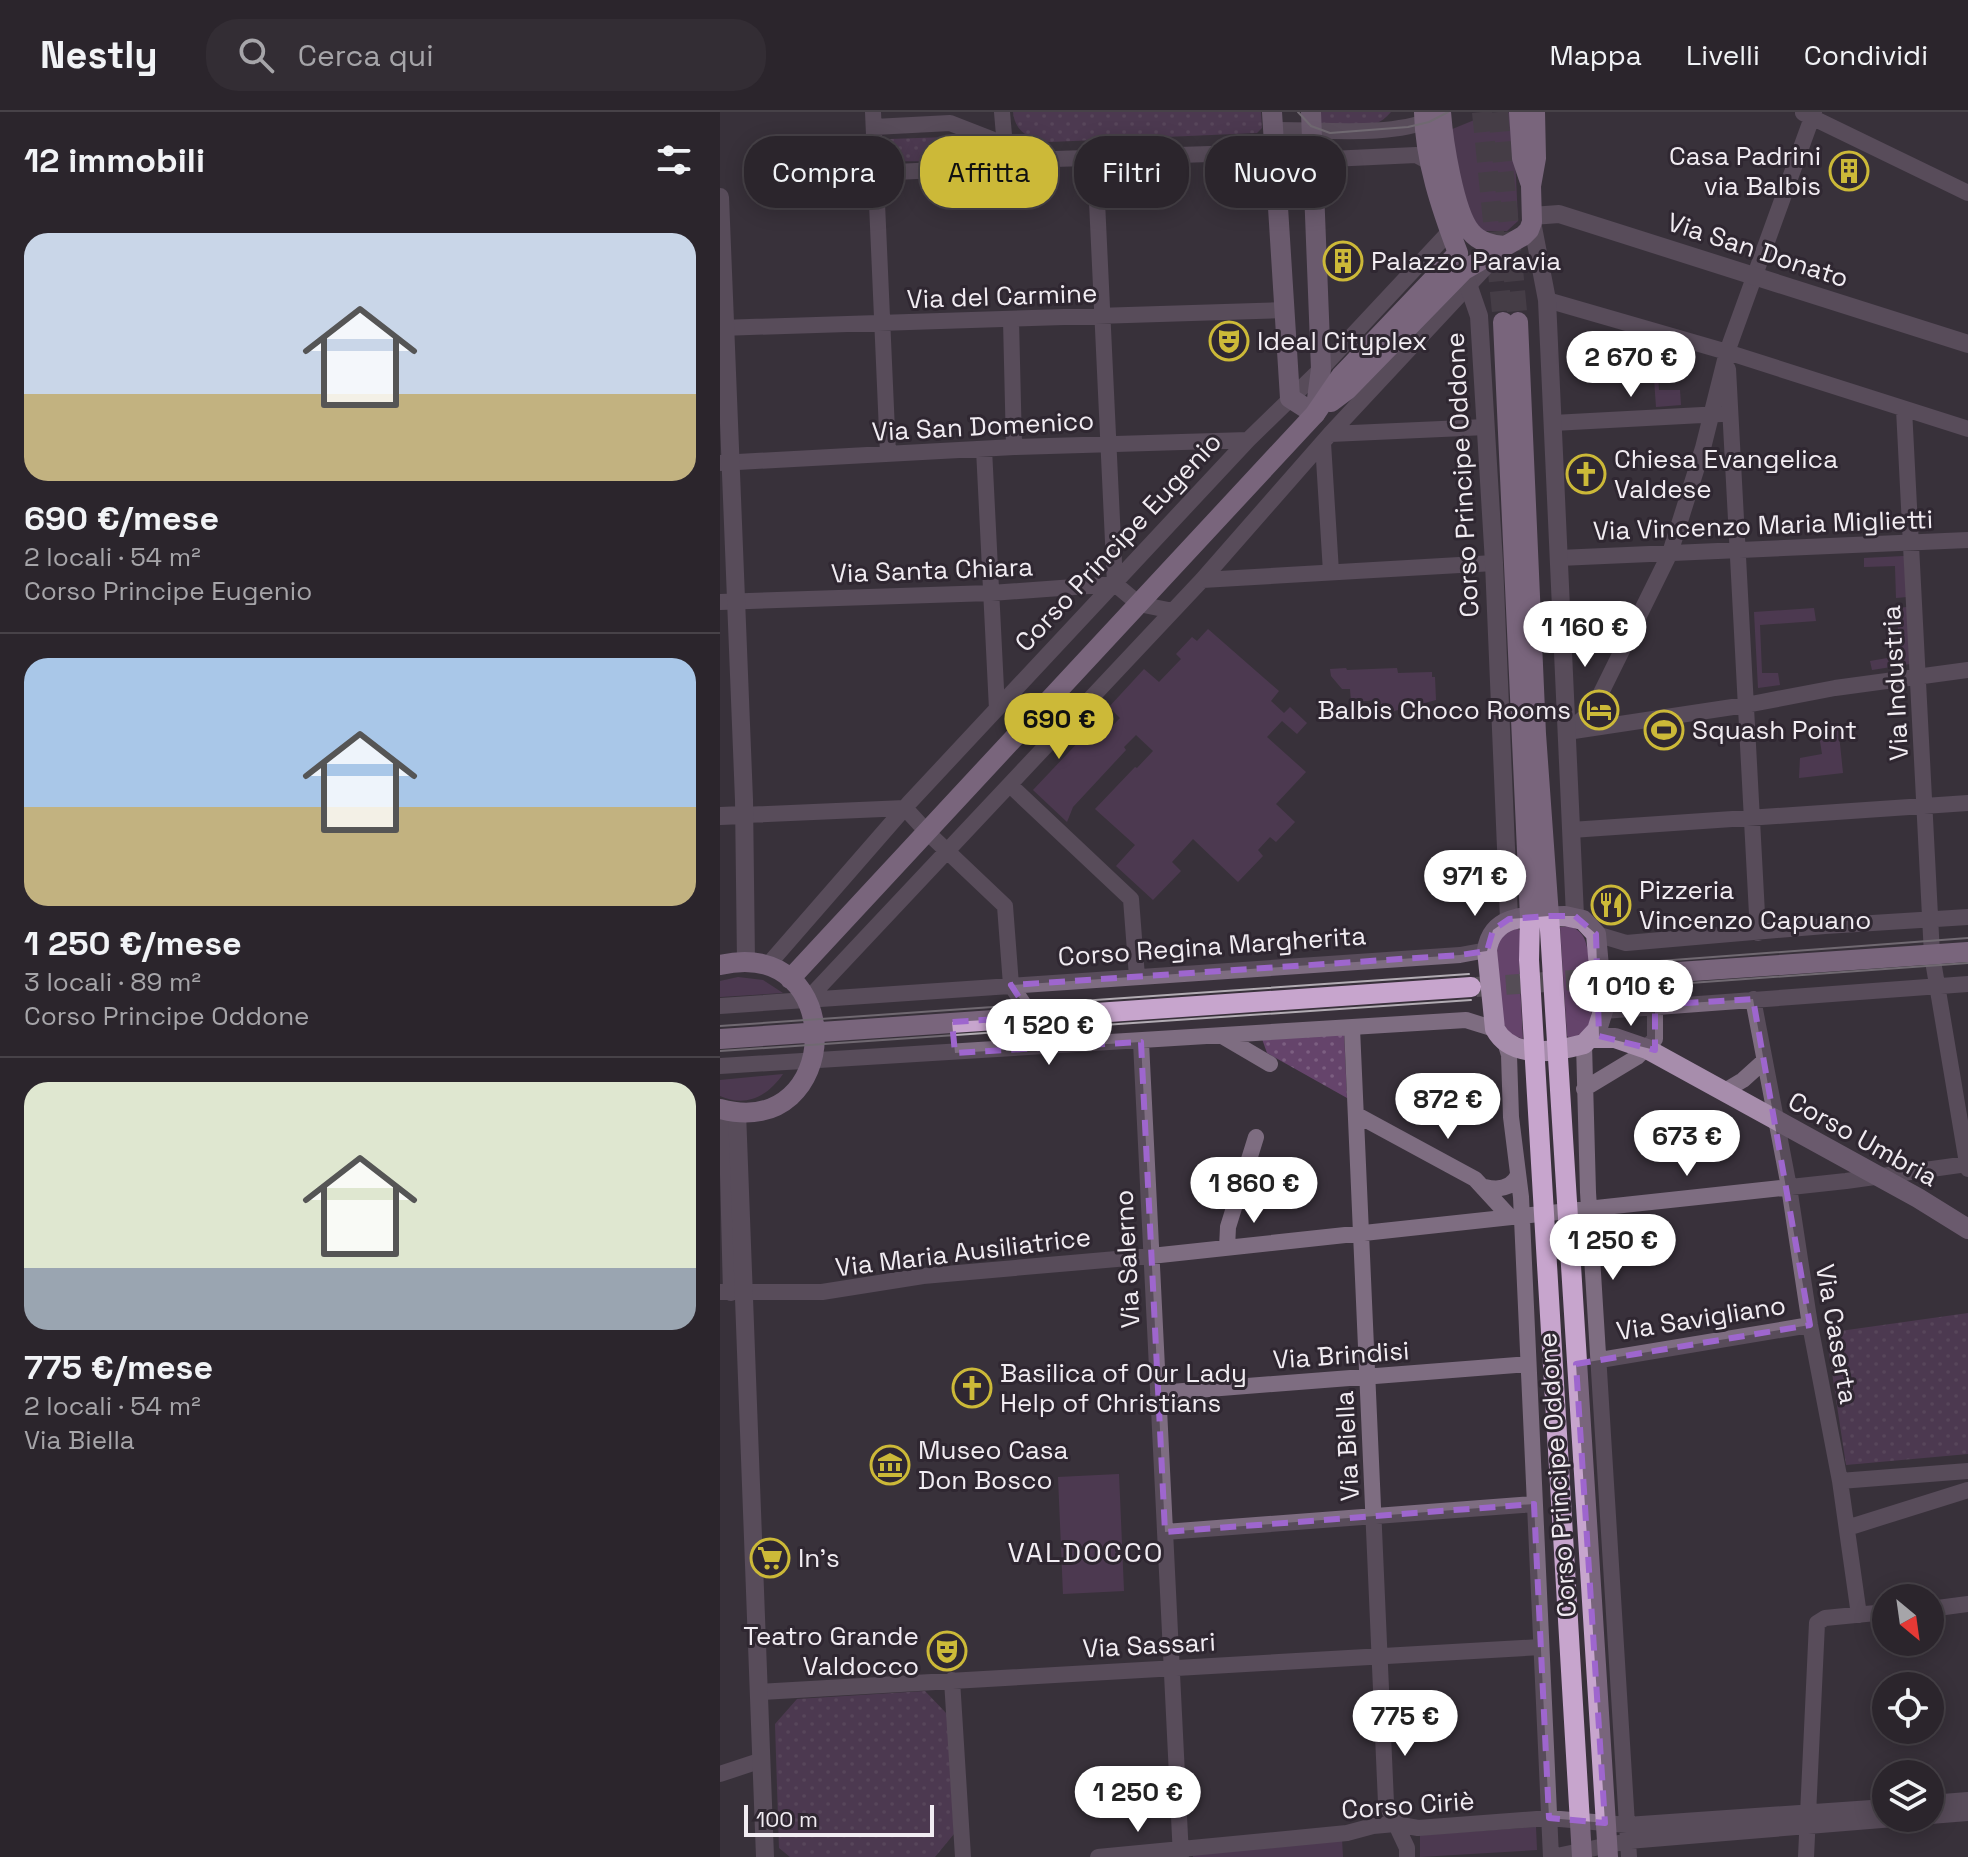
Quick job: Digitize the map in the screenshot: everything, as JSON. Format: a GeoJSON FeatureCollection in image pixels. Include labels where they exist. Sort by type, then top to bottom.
{"type":"FeatureCollection","features":[{"type":"Feature","properties":{"kind":"main road"},"geometry":{"type":"LineString","coordinates":[[1519,112],[1522,158],[1531,186]]}},
{"type":"Feature","properties":{"kind":"main road"},"geometry":{"type":"LineString","coordinates":[[790,979],[1315,414],[1347,390],[1464,270],[1523,236],[1532,219],[1535,112]]}},
{"type":"Feature","properties":{"kind":"main road"},"geometry":{"type":"LineString","coordinates":[[1432,115],[1450,231],[1464,270]]}},
{"type":"Feature","properties":{"kind":"main road"},"geometry":{"type":"LineString","coordinates":[[1439,162],[1470,232],[1479,239],[1505,246]]}},
{"type":"Feature","properties":{"kind":"main road"},"geometry":{"type":"LineString","coordinates":[[1278,208],[1290,398],[1315,414]]}},
{"type":"Feature","properties":{"kind":"main road"},"geometry":{"type":"LineString","coordinates":[[1315,208],[1321,369],[1315,414]]}},
{"type":"Feature","properties":{"kind":"main road","name":"Corso Principe Oddone"},"geometry":{"type":"LineString","coordinates":[[1511,322],[1536,734],[1540,917],[1558,1049],[1607,1851]]}},
{"type":"Feature","properties":{"kind":"main road"},"geometry":{"type":"LineString","coordinates":[[1487,950],[1493,930],[1509,919],[1575,916],[1596,934],[1603,1012],[1601,1023],[1588,1041],[1558,1049],[1518,1049],[1500,1036]]}},
{"type":"Feature","properties":{"kind":"main road","name":"Corso Principe Oddone"},"geometry":{"type":"LineString","coordinates":[[1540,917],[1529,960],[1582,1854]]}},
{"type":"Feature","properties":{"kind":"main road","name":"Corso Principe Oddone"},"geometry":{"type":"LineString","coordinates":[[1487,950],[1500,1036]]}},
{"type":"Feature","properties":{"kind":"main road"},"geometry":{"type":"LineString","coordinates":[[1620,976],[1968,952]]}},
{"type":"Feature","properties":{"kind":"main road"},"geometry":{"type":"LineString","coordinates":[[720,965],[746,962],[767,966],[790,979],[807,1000],[817,1032],[813,1061],[801,1083],[782,1100],[759,1110],[726,1113]]}},
{"type":"Feature","properties":{"kind":"main road"},"geometry":{"type":"LineString","coordinates":[[720,1039],[1471,987]]}},
{"type":"Feature","properties":{"kind":"main road","name":"Corso Umbria"},"geometry":{"type":"LineString","coordinates":[[1603,1012],[1637,1036],[1647,1049]]}},
{"type":"Feature","properties":{"kind":"main road","name":"Corso Umbria"},"geometry":{"type":"LineString","coordinates":[[1588,1041],[1615,1038],[1647,1049],[1968,1229]]}},
{"type":"Feature","properties":{"kind":"street"},"geometry":{"type":"LineString","coordinates":[[1002,112],[1004,136]]}},
{"type":"Feature","properties":{"kind":"street"},"geometry":{"type":"LineString","coordinates":[[1567,732],[1587,715],[1599,697],[1670,553],[1712,415],[1727,352],[1809,113],[1968,193]]}},
{"type":"Feature","properties":{"kind":"street"},"geometry":{"type":"LineString","coordinates":[[1272,121],[1311,121],[1343,132],[1432,115]]}},
{"type":"Feature","properties":{"kind":"street"},"geometry":{"type":"LineString","coordinates":[[873,118],[950,123],[983,136]]}},
{"type":"Feature","properties":{"kind":"street"},"geometry":{"type":"LineString","coordinates":[[1346,158],[1416,155],[1439,162]]}},
{"type":"Feature","properties":{"kind":"street"},"geometry":{"type":"LineString","coordinates":[[720,197],[728,602],[744,815],[746,962]]}},
{"type":"Feature","properties":{"kind":"street"},"geometry":{"type":"LineString","coordinates":[[878,208],[888,454]]}},
{"type":"Feature","properties":{"kind":"street"},"geometry":{"type":"LineString","coordinates":[[1098,208],[1115,584],[1139,604],[1173,611]]}},
{"type":"Feature","properties":{"kind":"street","name":"Via San Donato"},"geometry":{"type":"LineString","coordinates":[[1532,219],[1559,214],[1968,344]]}},
{"type":"Feature","properties":{"kind":"street"},"geometry":{"type":"LineString","coordinates":[[1532,219],[1547,300],[1575,916]]}},
{"type":"Feature","properties":{"kind":"street","name":"Corso Principe Eugenio"},"geometry":{"type":"LineString","coordinates":[[767,966],[905,808],[1248,440],[1321,369],[1450,231]]}},
{"type":"Feature","properties":{"kind":"street"},"geometry":{"type":"LineString","coordinates":[[807,1000],[1202,580],[1326,439],[1464,270]]}},
{"type":"Feature","properties":{"kind":"street","name":"Corso Principe Oddone"},"geometry":{"type":"LineString","coordinates":[[1464,270],[1479,316],[1494,563],[1509,919]]}},
{"type":"Feature","properties":{"kind":"street"},"geometry":{"type":"LineString","coordinates":[[1547,300],[1727,352],[1968,429]]}},
{"type":"Feature","properties":{"kind":"street","name":"Via del Carmine"},"geometry":{"type":"LineString","coordinates":[[722,328],[1285,310]]}},
{"type":"Feature","properties":{"kind":"street"},"geometry":{"type":"LineString","coordinates":[[1011,320],[1014,447]]}},
{"type":"Feature","properties":{"kind":"street"},"geometry":{"type":"LineString","coordinates":[[1727,352],[1758,933]]}},
{"type":"Feature","properties":{"kind":"street","name":"Via Industria"},"geometry":{"type":"LineString","coordinates":[[1904,409],[1932,955],[1968,1166]]}},
{"type":"Feature","properties":{"kind":"street"},"geometry":{"type":"LineString","coordinates":[[1315,414],[1326,439],[1331,572]]}},
{"type":"Feature","properties":{"kind":"street"},"geometry":{"type":"LineString","coordinates":[[1553,423],[1731,414]]}},
{"type":"Feature","properties":{"kind":"street"},"geometry":{"type":"LineString","coordinates":[[1326,439],[1486,427]]}},
{"type":"Feature","properties":{"kind":"street","name":"Via San Domenico"},"geometry":{"type":"LineString","coordinates":[[725,463],[1014,447],[1248,440]]}},
{"type":"Feature","properties":{"kind":"street"},"geometry":{"type":"LineString","coordinates":[[984,449],[997,709]]}},
{"type":"Feature","properties":{"kind":"street","name":"Via Vincenzo Maria Miglietti"},"geometry":{"type":"LineString","coordinates":[[1559,558],[1968,540]]}},
{"type":"Feature","properties":{"kind":"street"},"geometry":{"type":"LineString","coordinates":[[1202,580],[1494,563]]}},
{"type":"Feature","properties":{"kind":"street","name":"Via Santa Chiara"},"geometry":{"type":"LineString","coordinates":[[728,602],[991,593],[1115,584]]}},
{"type":"Feature","properties":{"kind":"street"},"geometry":{"type":"LineString","coordinates":[[1567,732],[1968,670]]}},
{"type":"Feature","properties":{"kind":"street"},"geometry":{"type":"LineString","coordinates":[[1010,785],[1131,899],[1137,977]]}},
{"type":"Feature","properties":{"kind":"street"},"geometry":{"type":"LineString","coordinates":[[1571,830],[1968,803]]}},
{"type":"Feature","properties":{"kind":"street"},"geometry":{"type":"LineString","coordinates":[[720,816],[905,808],[1005,906],[1011,985],[1032,1017]]}},
{"type":"Feature","properties":{"kind":"street"},"geometry":{"type":"LineString","coordinates":[[1596,934],[1626,943],[1968,917]]}},
{"type":"Feature","properties":{"kind":"street","name":"Corso Regina Margherita"},"geometry":{"type":"LineString","coordinates":[[720,1006],[1460,955],[1487,950]]}},
{"type":"Feature","properties":{"kind":"street"},"geometry":{"type":"LineString","coordinates":[[1603,1012],[1655,1005],[1667,1007],[1968,984]]}},
{"type":"Feature","properties":{"kind":"street","name":"Via Caserta"},"geometry":{"type":"LineString","coordinates":[[1753,999],[1840,1481],[1859,1615]]}},
{"type":"Feature","properties":{"kind":"street"},"geometry":{"type":"LineString","coordinates":[[1584,1089],[1647,1049],[1655,1039],[1655,1005]]}},
{"type":"Feature","properties":{"kind":"street"},"geometry":{"type":"LineString","coordinates":[[720,1066],[1466,1020],[1500,1036]]}},
{"type":"Feature","properties":{"kind":"street"},"geometry":{"type":"LineString","coordinates":[[952,1022],[955,1053]]}},
{"type":"Feature","properties":{"kind":"street","name":"Via Biella"},"geometry":{"type":"LineString","coordinates":[[1352,1028],[1386,1803],[1407,1848],[1407,1857]]}},
{"type":"Feature","properties":{"kind":"street","name":"Corso Principe Oddone"},"geometry":{"type":"LineString","coordinates":[[1500,1036],[1518,1175],[1515,1216],[1528,1364],[1551,1857]]}},
{"type":"Feature","properties":{"kind":"street"},"geometry":{"type":"LineString","coordinates":[[1224,1037],[1270,1064]]}},
{"type":"Feature","properties":{"kind":"street","name":"Corso Principe Oddone"},"geometry":{"type":"LineString","coordinates":[[1588,1041],[1584,1089],[1589,1208],[1628,1841]]}},
{"type":"Feature","properties":{"kind":"street","name":"Via Salerno"},"geometry":{"type":"LineString","coordinates":[[1141,1042],[1181,1854]]}},
{"type":"Feature","properties":{"kind":"street"},"geometry":{"type":"LineString","coordinates":[[1723,1092],[1743,1080],[1764,1061]]}},
{"type":"Feature","properties":{"kind":"street"},"geometry":{"type":"LineString","coordinates":[[726,1113],[732,1293],[760,1692],[765,1857]]}},
{"type":"Feature","properties":{"kind":"street"},"geometry":{"type":"LineString","coordinates":[[1357,1115],[1475,1179],[1515,1216]]}},
{"type":"Feature","properties":{"kind":"street"},"geometry":{"type":"LineString","coordinates":[[1227,1248],[1228,1227],[1256,1137]]}},
{"type":"Feature","properties":{"kind":"street","name":"Via Maria Ausiliatrice"},"geometry":{"type":"LineString","coordinates":[[732,1293],[822,1292],[923,1276],[1227,1248],[1968,1166]]}},
{"type":"Feature","properties":{"kind":"street"},"geometry":{"type":"LineString","coordinates":[[1485,1187],[1509,1186],[1518,1175]]}},
{"type":"Feature","properties":{"kind":"street","name":"Via Savigliano"},"geometry":{"type":"LineString","coordinates":[[1600,1360],[1810,1325]]}},
{"type":"Feature","properties":{"kind":"street","name":"Via Brindisi"},"geometry":{"type":"LineString","coordinates":[[1158,1393],[1528,1364]]}},
{"type":"Feature","properties":{"kind":"street"},"geometry":{"type":"LineString","coordinates":[[1840,1481],[1968,1471]]}},
{"type":"Feature","properties":{"kind":"street"},"geometry":{"type":"LineString","coordinates":[[1847,1528],[1968,1490]]}},
{"type":"Feature","properties":{"kind":"street"},"geometry":{"type":"LineString","coordinates":[[1165,1532],[1534,1504]]}},
{"type":"Feature","properties":{"kind":"street"},"geometry":{"type":"LineString","coordinates":[[1944,1607],[1968,1604]]}},
{"type":"Feature","properties":{"kind":"street"},"geometry":{"type":"LineString","coordinates":[[1806,1857],[1817,1623],[1825,1618],[1872,1614]]}},
{"type":"Feature","properties":{"kind":"street","name":"Via Sassari"},"geometry":{"type":"LineString","coordinates":[[760,1692],[1541,1647]]}},
{"type":"Feature","properties":{"kind":"street"},"geometry":{"type":"LineString","coordinates":[[952,1680],[963,1857]]}},
{"type":"Feature","properties":{"kind":"street"},"geometry":{"type":"LineString","coordinates":[[720,1774],[762,1760]]}},
{"type":"Feature","properties":{"kind":"street"},"geometry":{"type":"LineString","coordinates":[[1944,1802],[1968,1800]]}},
{"type":"Feature","properties":{"kind":"street"},"geometry":{"type":"LineString","coordinates":[[1551,1857],[1607,1851],[1628,1841],[1872,1809]]}},
{"type":"Feature","properties":{"kind":"street"},"geometry":{"type":"LineString","coordinates":[[1944,1815],[1968,1813]]}},
{"type":"Feature","properties":{"kind":"street","name":"Corso Ciriè"},"geometry":{"type":"LineString","coordinates":[[1098,1857],[1181,1854],[1395,1824],[1418,1828],[1549,1818],[1605,1823],[1628,1841]]}},
{"type":"Feature","properties":{"kind":"street"},"geometry":{"type":"LineString","coordinates":[[1807,1819],[1872,1818]]}},
{"type":"Feature","properties":{"kind":"highlighted area"},"geometry":{"type":"Polygon","coordinates":[[[1549,916],[1575,916],[1596,934],[1599,1036],[1655,1050],[1655,1005],[1753,999],[1810,1325],[1576,1364],[1605,1823],[1549,1818],[1534,1504],[1165,1532],[1141,1042],[955,1053],[952,1022],[1032,1017],[1011,985],[1460,955],[1487,951],[1493,930],[1509,919],[1549,916]]]}},
{"type":"Feature","properties":{"kind":"shaded area"},"geometry":{"type":"Polygon","coordinates":[[[1013,112],[1261,112],[1262,128],[1257,133],[1074,136],[1074,141],[1058,142],[1058,136],[1025,134],[1014,119],[1013,112]]]}},
{"type":"Feature","properties":{"kind":"shaded area"},"geometry":{"type":"Polygon","coordinates":[[[1320,112],[1391,112],[1376,123],[1349,127],[1320,124],[1320,112]]]}},
{"type":"Feature","properties":{"kind":"shaded area"},"geometry":{"type":"Polygon","coordinates":[[[1513,112],[1518,221],[1507,231],[1483,231],[1465,199],[1450,130],[1489,114],[1513,112]]]}},
{"type":"Feature","properties":{"kind":"shaded area"},"geometry":{"type":"Polygon","coordinates":[[[920,138],[920,161],[904,161],[904,139],[920,138]]]}},
{"type":"Feature","properties":{"kind":"shaded area"},"geometry":{"type":"Polygon","coordinates":[[[1645,339],[1672,345],[1656,348],[1659,390],[1680,390],[1681,405],[1656,407],[1654,378],[1648,378],[1645,339]]]}},
{"type":"Feature","properties":{"kind":"shaded area"},"geometry":{"type":"Polygon","coordinates":[[[1904,556],[1907,597],[1896,598],[1895,566],[1864,567],[1864,558],[1904,556]]]}},
{"type":"Feature","properties":{"kind":"shaded area"},"geometry":{"type":"Polygon","coordinates":[[[1907,607],[1910,664],[1872,670],[1870,661],[1899,656],[1897,608],[1907,607]]]}},
{"type":"Feature","properties":{"kind":"shaded area"},"geometry":{"type":"Polygon","coordinates":[[[1814,608],[1816,621],[1760,625],[1762,673],[1778,673],[1780,685],[1758,688],[1754,612],[1814,608]]]}},
{"type":"Feature","properties":{"kind":"shaded area"},"geometry":{"type":"Polygon","coordinates":[[[1208,629],[1279,691],[1271,701],[1284,713],[1290,707],[1307,723],[1297,734],[1282,721],[1267,737],[1306,772],[1276,804],[1295,822],[1276,842],[1270,837],[1258,850],[1263,856],[1238,882],[1193,839],[1172,862],[1181,871],[1153,900],[1116,866],[1135,845],[1095,809],[1153,751],[1136,735],[1073,807],[1067,822],[1033,790],[1085,735],[1095,744],[1120,718],[1109,707],[1144,669],[1159,682],[1181,659],[1176,654],[1192,637],[1197,641],[1208,629]]]}},
{"type":"Feature","properties":{"kind":"shaded area"},"geometry":{"type":"Polygon","coordinates":[[[1397,668],[1398,673],[1432,672],[1436,700],[1383,714],[1380,700],[1351,702],[1350,689],[1342,689],[1331,676],[1330,669],[1397,668]]]}},
{"type":"Feature","properties":{"kind":"shaded area"},"geometry":{"type":"Polygon","coordinates":[[[1838,725],[1843,773],[1799,778],[1800,758],[1822,754],[1818,728],[1838,725]]]}},
{"type":"Feature","properties":{"kind":"shaded area"},"geometry":{"type":"Polygon","coordinates":[[[1568,926],[1580,932],[1586,943],[1592,994],[1589,1024],[1581,1034],[1569,1038],[1560,927],[1568,926]]]}},
{"type":"Feature","properties":{"kind":"shaded area"},"geometry":{"type":"Polygon","coordinates":[[[1517,928],[1521,931],[1519,966],[1523,1039],[1510,1034],[1503,1023],[1497,953],[1502,937],[1517,928]]]}},
{"type":"Feature","properties":{"kind":"shaded area"},"geometry":{"type":"Polygon","coordinates":[[[738,977],[763,980],[783,993],[720,997],[720,981],[738,977]]]}},
{"type":"Feature","properties":{"kind":"shaded area"},"geometry":{"type":"Polygon","coordinates":[[[1344,1031],[1347,1098],[1267,1053],[1261,1036],[1344,1031]]]}},
{"type":"Feature","properties":{"kind":"shaded area"},"geometry":{"type":"Polygon","coordinates":[[[783,1074],[756,1098],[739,1101],[720,1096],[720,1080],[783,1074]]]}},
{"type":"Feature","properties":{"kind":"shaded area"},"geometry":{"type":"Polygon","coordinates":[[[1968,1313],[1968,1454],[1846,1465],[1826,1333],[1968,1313]]]}},
{"type":"Feature","properties":{"kind":"shaded area"},"geometry":{"type":"Polygon","coordinates":[[[1119,1474],[1124,1591],[1063,1594],[1058,1477],[1119,1474]]]}},
{"type":"Feature","properties":{"kind":"shaded area"},"geometry":{"type":"Polygon","coordinates":[[[925,1691],[947,1714],[954,1834],[935,1857],[790,1857],[779,1848],[775,1724],[797,1699],[925,1691]]]}},
{"type":"Feature","properties":{"kind":"shaded area"},"geometry":{"type":"Polygon","coordinates":[[[1536,1827],[1537,1850],[1420,1857],[1420,1835],[1536,1827]]]}},
{"type":"Feature","properties":{"kind":"shaded area"},"geometry":{"type":"Polygon","coordinates":[[[1342,1839],[1343,1857],[1193,1857],[1193,1850],[1342,1839]]]}},
{"type":"Feature","properties":{"kind":"tunnel"},"geometry":{"type":"LineString","coordinates":[[1482,112],[1503,322]]}},
{"type":"Feature","properties":{"kind":"tunnel"},"geometry":{"type":"LineString","coordinates":[[1498,112],[1518,322]]}},
{"type":"Feature","properties":{"kind":"tunnel"},"geometry":{"type":"LineString","coordinates":[[1476,987],[1616,977]]}},
{"type":"Feature","properties":{"kind":"tram line"},"geometry":{"type":"LineString","coordinates":[[1298,112],[1311,126],[1330,133],[1408,127],[1429,122],[1448,112]]}},
{"type":"Feature","properties":{"kind":"tram line"},"geometry":{"type":"LineString","coordinates":[[1619,964],[1968,938]]}},
{"type":"Feature","properties":{"kind":"tram line"},"geometry":{"type":"LineString","coordinates":[[1621,988],[1968,963]]}},
{"type":"Feature","properties":{"kind":"tram line"},"geometry":{"type":"LineString","coordinates":[[720,1026],[1469,974]]}},
{"type":"Feature","properties":{"kind":"tram line"},"geometry":{"type":"LineString","coordinates":[[720,1051],[1471,1000]]}},
{"type":"Feature","properties":{"kind":"place","name":"Casa Padrini via Balbis"},"geometry":{"type":"Point","coordinates":[1849,171]}},
{"type":"Feature","properties":{"kind":"place","name":"Palazzo Paravia"},"geometry":{"type":"Point","coordinates":[1343,261]}},
{"type":"Feature","properties":{"kind":"place","name":"Ideal Cityplex"},"geometry":{"type":"Point","coordinates":[1229,341]}},
{"type":"Feature","properties":{"kind":"place","name":"Chiesa Evangelica Valdese"},"geometry":{"type":"Point","coordinates":[1586,474]}},
{"type":"Feature","properties":{"kind":"place","name":"Balbis Choco Rooms"},"geometry":{"type":"Point","coordinates":[1599,710]}},
{"type":"Feature","properties":{"kind":"place","name":"Squash Point"},"geometry":{"type":"Point","coordinates":[1664,730]}},
{"type":"Feature","properties":{"kind":"place","name":"Pizzeria Vincenzo Capuano"},"geometry":{"type":"Point","coordinates":[1611,905]}},
{"type":"Feature","properties":{"kind":"place","name":"Basilica of Our Lady Help of Christians"},"geometry":{"type":"Point","coordinates":[972,1388]}},
{"type":"Feature","properties":{"kind":"place","name":"Museo Casa Don Bosco"},"geometry":{"type":"Point","coordinates":[890,1465]}},
{"type":"Feature","properties":{"kind":"place","name":"In's"},"geometry":{"type":"Point","coordinates":[770,1558]}},
{"type":"Feature","properties":{"kind":"place","name":"Teatro Grande Valdocco"},"geometry":{"type":"Point","coordinates":[947,1651]}},
{"type":"Feature","properties":{"kind":"district","name":"VALDOCCO"},"geometry":{"type":"Point","coordinates":[1086,1552]}}]}
